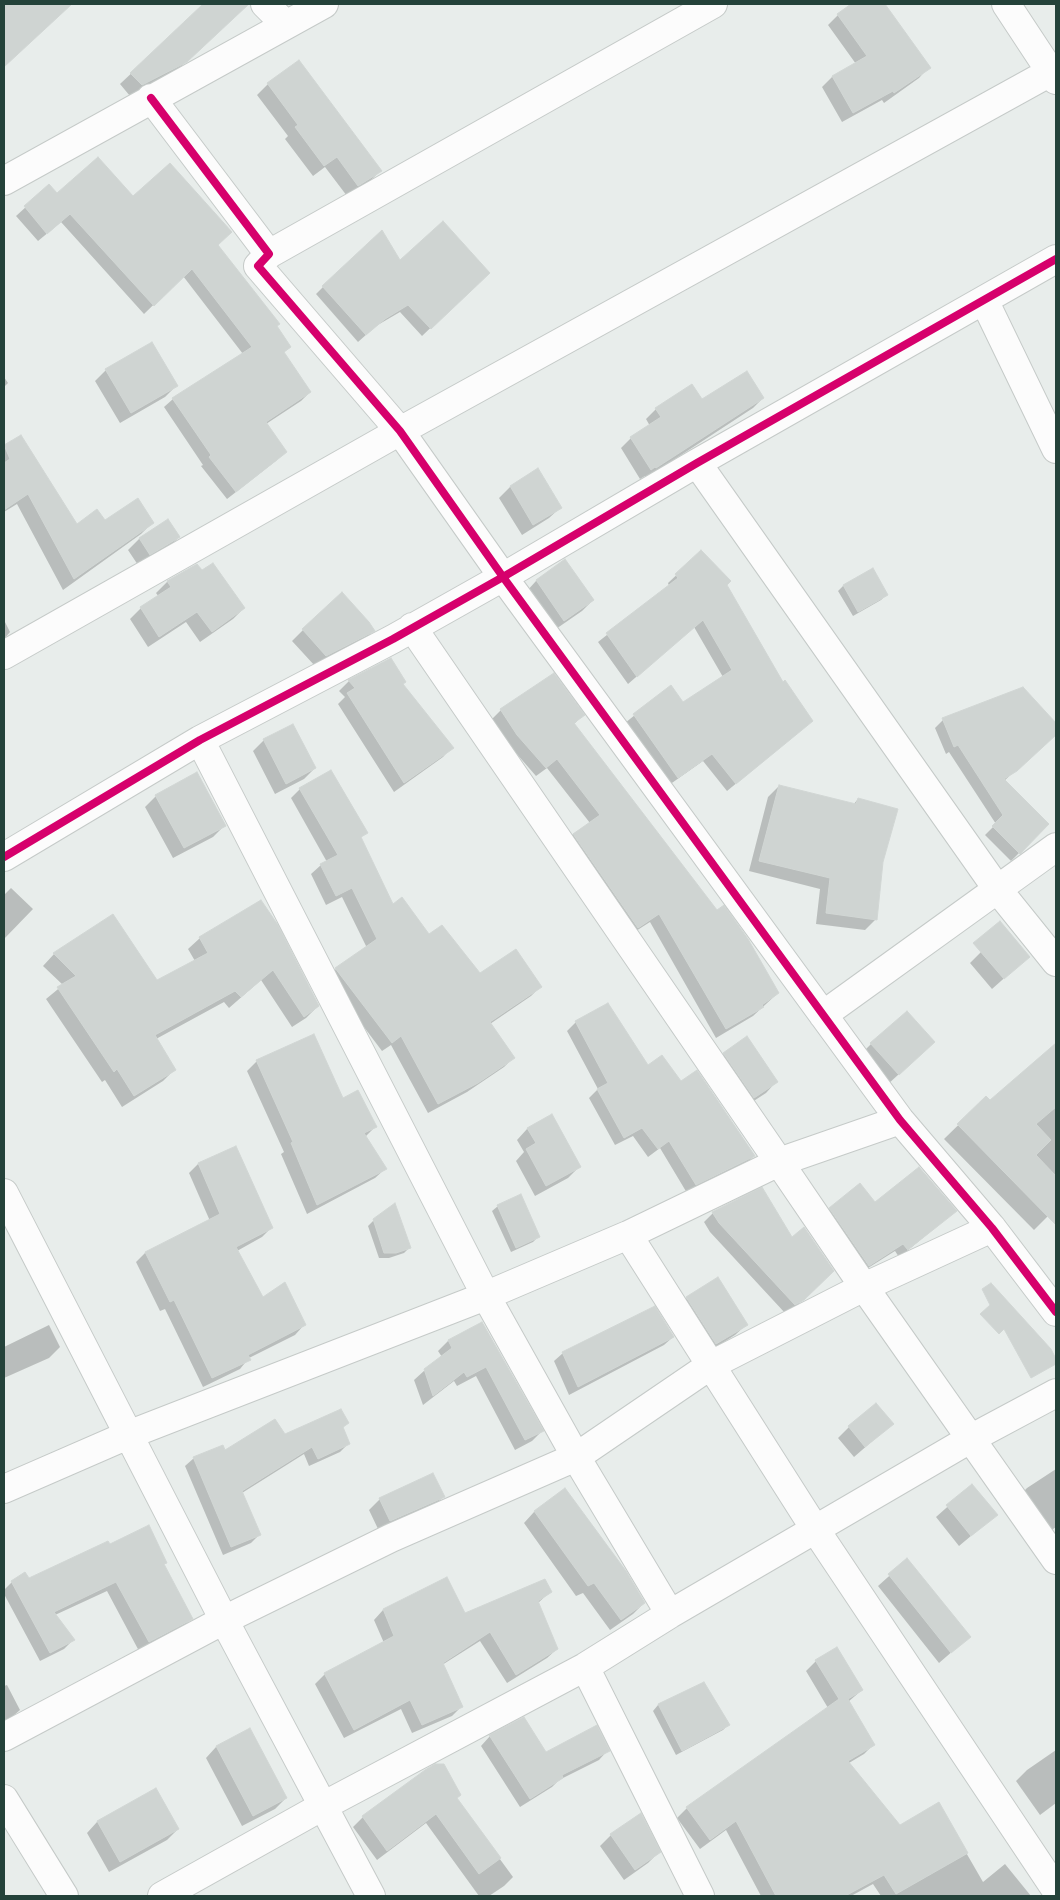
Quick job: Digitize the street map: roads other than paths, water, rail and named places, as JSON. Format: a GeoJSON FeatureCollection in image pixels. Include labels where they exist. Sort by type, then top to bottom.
{"type":"FeatureCollection","features":[{"type":"Feature","properties":{"kind":"street"},"geometry":{"type":"LineString","coordinates":[[265,4],[286,25]]}},
{"type":"Feature","properties":{"kind":"street"},"geometry":{"type":"LineString","coordinates":[[4,181],[324,4]]}},
{"type":"Feature","properties":{"kind":"street"},"geometry":{"type":"LineString","coordinates":[[713,4],[269,254],[258,266],[400,431],[503,577],[900,1120],[992,1228],[1056,1312]]}},
{"type":"Feature","properties":{"kind":"street"},"geometry":{"type":"LineString","coordinates":[[4,656],[400,431],[1054,74],[1006,4]]}},
{"type":"Feature","properties":{"kind":"street"},"geometry":{"type":"LineString","coordinates":[[151,98],[269,254]]}},
{"type":"Feature","properties":{"kind":"street"},"geometry":{"type":"LineString","coordinates":[[4,857],[200,740],[412,628],[503,577],[697,463],[1056,259]]}},
{"type":"Feature","properties":{"kind":"street"},"geometry":{"type":"LineString","coordinates":[[984,300],[1056,449]]}},
{"type":"Feature","properties":{"kind":"street"},"geometry":{"type":"LineString","coordinates":[[697,463],[998,890],[1056,962]]}},
{"type":"Feature","properties":{"kind":"street"},"geometry":{"type":"LineString","coordinates":[[412,628],[864,1287],[1056,1560]]}},
{"type":"Feature","properties":{"kind":"street"},"geometry":{"type":"LineString","coordinates":[[200,740],[486,1296],[576,1457],[670,1614]]}},
{"type":"Feature","properties":{"kind":"street"},"geometry":{"type":"LineString","coordinates":[[822,1015],[1056,847]]}},
{"type":"Feature","properties":{"kind":"street"},"geometry":{"type":"LineString","coordinates":[[4,1488],[128,1435],[486,1296],[628,1235],[779,1162],[900,1120]]}},
{"type":"Feature","properties":{"kind":"street"},"geometry":{"type":"LineString","coordinates":[[4,1193],[224,1620],[371,1896]]}},
{"type":"Feature","properties":{"kind":"street"},"geometry":{"type":"LineString","coordinates":[[4,1737],[224,1620],[391,1538],[576,1457],[711,1365],[864,1287],[992,1228]]}},
{"type":"Feature","properties":{"kind":"street"},"geometry":{"type":"LineString","coordinates":[[628,1235],[815,1529],[1056,1890]]}},
{"type":"Feature","properties":{"kind":"street"},"geometry":{"type":"LineString","coordinates":[[162,1896],[323,1806],[585,1667],[670,1614],[815,1529],[970,1439],[1056,1393]]}},
{"type":"Feature","properties":{"kind":"street"},"geometry":{"type":"LineString","coordinates":[[585,1667],[700,1896]]}},
{"type":"Feature","properties":{"kind":"street"},"geometry":{"type":"LineString","coordinates":[[4,1799],[64,1896]]}}]}
